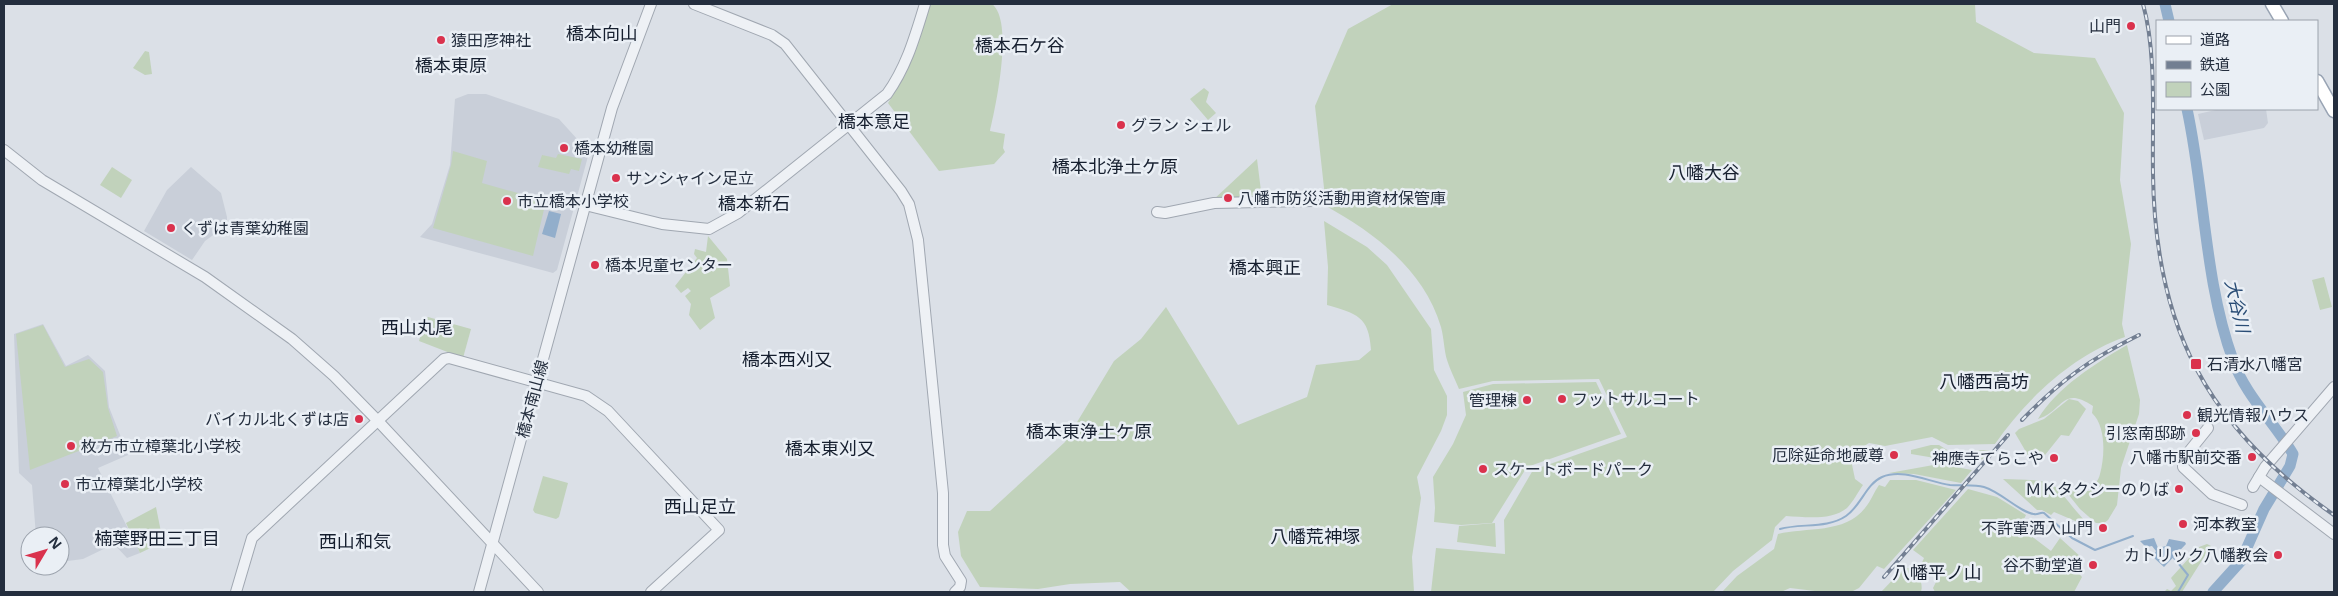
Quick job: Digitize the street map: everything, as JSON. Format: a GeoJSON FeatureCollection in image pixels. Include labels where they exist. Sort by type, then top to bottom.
{"type":"FeatureCollection","features":[{"type":"Feature","properties":{"kind":"main road"},"geometry":{"type":"LineString","coordinates":[[2272,4],[2281,20]]}},
{"type":"Feature","properties":{"kind":"main road"},"geometry":{"type":"LineString","coordinates":[[2318,83],[2334,111]]}},
{"type":"Feature","properties":{"kind":"street","name":"橋本南山線"},"geometry":{"type":"LineString","coordinates":[[479,592],[612,108],[651,4]]}},
{"type":"Feature","properties":{"kind":"street"},"geometry":{"type":"LineString","coordinates":[[694,4],[772,34],[785,44],[849,124],[909,204],[914,220],[943,493],[945,556],[961,581],[960,588],[955,592]]}},
{"type":"Feature","properties":{"kind":"street"},"geometry":{"type":"LineString","coordinates":[[585,205],[662,224],[709,229],[738,213],[887,94],[900,74],[910,53],[925,4]]}},
{"type":"Feature","properties":{"kind":"street"},"geometry":{"type":"LineString","coordinates":[[4,150],[42,180],[205,277],[274,326],[334,376],[538,592]]}},
{"type":"Feature","properties":{"kind":"street"},"geometry":{"type":"LineString","coordinates":[[1157,212],[1164,213],[1214,202],[1313,201]]}},
{"type":"Feature","properties":{"kind":"street"},"geometry":{"type":"LineString","coordinates":[[236,592],[252,538],[444,359],[449,358],[586,396],[597,402],[608,411],[719,530],[652,592]]}},
{"type":"Feature","properties":{"kind":"street"},"geometry":{"type":"LineString","coordinates":[[2253,487],[2289,438],[2334,387]]}},
{"type":"Feature","properties":{"kind":"street"},"geometry":{"type":"LineString","coordinates":[[2208,428],[2183,459],[2183,467],[2212,494],[2242,505]]}},
{"type":"Feature","properties":{"kind":"street"},"geometry":{"type":"LineString","coordinates":[[2259,477],[2334,534]]}},
{"type":"Feature","properties":{"kind":"shaded area","name":"市立橋本小学校"},"geometry":{"type":"Polygon","coordinates":[[[468,94],[486,94],[559,119],[578,140],[590,149],[557,270],[553,273],[420,237],[432,224],[450,165],[455,99],[468,94]]]}},
{"type":"Feature","properties":{"kind":"shaded area"},"geometry":{"type":"Polygon","coordinates":[[[2216,110],[2266,110],[2268,123],[2264,128],[2204,140],[2198,114],[2216,110]]]}},
{"type":"Feature","properties":{"kind":"shaded area"},"geometry":{"type":"Polygon","coordinates":[[[191,167],[221,193],[227,217],[227,225],[205,241],[192,260],[144,231],[167,190],[191,167]]]}},
{"type":"Feature","properties":{"kind":"shaded area","name":"枚方市立樟葉北小学校"},"geometry":{"type":"Polygon","coordinates":[[[43,324],[66,366],[88,355],[105,371],[109,407],[128,455],[98,468],[140,553],[127,558],[114,544],[83,559],[70,561],[70,526],[35,526],[32,485],[19,473],[14,334],[43,324]]]}},
{"type":"Feature","properties":{"kind":"green space"},"geometry":{"type":"Polygon","coordinates":[[[928,4],[992,4],[998,13],[1002,27],[1002,64],[990,131],[1005,134],[1003,148],[1005,152],[994,164],[939,171],[888,103],[905,75],[928,4]]]}},
{"type":"Feature","properties":{"kind":"green space"},"geometry":{"type":"Polygon","coordinates":[[[1393,4],[1975,4],[1976,22],[2034,53],[2095,58],[2124,113],[2120,180],[2131,244],[2122,324],[2125,337],[2087,355],[2052,380],[2021,411],[1995,444],[1948,445],[1932,437],[1885,446],[1869,443],[1850,455],[1855,479],[1863,485],[1847,508],[1826,517],[1786,516],[1775,527],[1772,540],[1733,571],[1713,592],[1431,592],[1436,548],[1505,554],[1504,520],[1533,470],[1627,437],[1599,379],[1493,381],[1459,389],[1447,360],[1441,327],[1423,288],[1396,256],[1380,242],[1326,206],[1315,106],[1348,29],[1393,4]]]}},
{"type":"Feature","properties":{"kind":"green space"},"geometry":{"type":"Polygon","coordinates":[[[145,51],[149,52],[152,74],[145,75],[133,68],[145,51]]]}},
{"type":"Feature","properties":{"kind":"green space"},"geometry":{"type":"Polygon","coordinates":[[[1204,88],[1209,92],[1206,102],[1216,113],[1208,120],[1190,99],[1204,88]]]}},
{"type":"Feature","properties":{"kind":"green space"},"geometry":{"type":"Polygon","coordinates":[[[453,151],[487,161],[482,183],[546,201],[533,256],[433,228],[451,165],[453,151]]]}},
{"type":"Feature","properties":{"kind":"green space"},"geometry":{"type":"Polygon","coordinates":[[[558,154],[582,159],[579,171],[571,169],[569,174],[538,167],[542,155],[556,158],[558,154]]]}},
{"type":"Feature","properties":{"kind":"green space"},"geometry":{"type":"Polygon","coordinates":[[[1257,159],[1262,199],[1212,201],[1257,159]]]}},
{"type":"Feature","properties":{"kind":"green space"},"geometry":{"type":"Polygon","coordinates":[[[112,167],[132,180],[121,198],[100,185],[112,167]]]}},
{"type":"Feature","properties":{"kind":"green space"},"geometry":{"type":"Polygon","coordinates":[[[1324,221],[1367,247],[1387,265],[1431,329],[1434,370],[1447,396],[1447,415],[1441,431],[1417,477],[1421,498],[1412,557],[1414,592],[1131,592],[1120,582],[1070,584],[1038,589],[980,587],[961,556],[958,532],[967,511],[990,511],[1065,442],[1114,361],[1141,339],[1166,307],[1238,425],[1307,397],[1316,365],[1359,360],[1371,350],[1368,330],[1360,318],[1354,314],[1327,305],[1328,267],[1324,221]]]}},
{"type":"Feature","properties":{"kind":"green space"},"geometry":{"type":"Polygon","coordinates":[[[708,236],[727,259],[730,286],[710,298],[715,318],[700,330],[689,315],[691,304],[685,296],[691,291],[688,288],[681,293],[675,286],[697,258],[694,254],[695,249],[706,252],[708,236]]]}},
{"type":"Feature","properties":{"kind":"green space"},"geometry":{"type":"Polygon","coordinates":[[[2324,277],[2332,307],[2320,310],[2312,280],[2324,277]]]}},
{"type":"Feature","properties":{"kind":"green space"},"geometry":{"type":"Polygon","coordinates":[[[428,317],[471,329],[463,358],[419,341],[425,319],[428,317]]]}},
{"type":"Feature","properties":{"kind":"green space"},"geometry":{"type":"Polygon","coordinates":[[[43,325],[65,367],[89,359],[103,372],[108,408],[117,436],[30,470],[16,334],[43,325]]]}},
{"type":"Feature","properties":{"kind":"green space"},"geometry":{"type":"Polygon","coordinates":[[[2127,345],[2140,400],[2139,414],[2121,468],[2117,505],[2108,520],[2104,523],[2096,523],[2080,509],[2064,489],[2067,487],[2073,491],[2090,491],[2099,476],[2103,459],[2103,442],[2100,425],[2092,413],[2093,406],[2083,400],[2068,399],[2047,415],[2038,419],[2055,397],[2078,377],[2127,345]]]}},
{"type":"Feature","properties":{"kind":"green space"},"geometry":{"type":"Polygon","coordinates":[[[1596,382],[1621,434],[1527,467],[1492,523],[1461,525],[1434,522],[1433,477],[1453,444],[1466,415],[1463,392],[1493,384],[1596,382]]]}},
{"type":"Feature","properties":{"kind":"green space"},"geometry":{"type":"Polygon","coordinates":[[[2069,399],[2078,401],[2086,409],[2069,436],[2061,435],[2041,460],[2029,457],[2015,433],[2019,429],[2044,419],[2069,399]]]}},
{"type":"Feature","properties":{"kind":"green space"},"geometry":{"type":"Polygon","coordinates":[[[1939,445],[1949,451],[1991,450],[1978,462],[1973,463],[1950,462],[1947,457],[1938,455],[1935,458],[1911,454],[1911,450],[1939,445]]]}},
{"type":"Feature","properties":{"kind":"green space"},"geometry":{"type":"Polygon","coordinates":[[[1939,464],[1972,470],[1961,483],[1914,474],[1889,473],[1939,464]]]}},
{"type":"Feature","properties":{"kind":"green space"},"geometry":{"type":"Polygon","coordinates":[[[543,476],[568,483],[559,517],[556,519],[535,513],[533,510],[543,476]]]}},
{"type":"Feature","properties":{"kind":"green space"},"geometry":{"type":"Polygon","coordinates":[[[2003,479],[2049,483],[2061,492],[2089,524],[2087,526],[2054,512],[2051,515],[2042,510],[2037,510],[2003,479]]]}},
{"type":"Feature","properties":{"kind":"green space"},"geometry":{"type":"Polygon","coordinates":[[[1890,480],[1916,480],[1956,490],[1884,569],[1877,566],[1859,588],[1851,592],[1823,592],[1790,588],[1781,592],[1722,592],[1737,576],[1774,549],[1778,534],[1836,526],[1847,522],[1865,508],[1879,485],[1885,487],[1890,480]]]}},
{"type":"Feature","properties":{"kind":"green space"},"geometry":{"type":"Polygon","coordinates":[[[1968,489],[1997,497],[2026,515],[2021,525],[2022,529],[2051,551],[2060,538],[2082,558],[2074,568],[2082,577],[2074,592],[1935,592],[1933,588],[1938,578],[1920,567],[1924,558],[1913,550],[1968,489]]]}},
{"type":"Feature","properties":{"kind":"green space"},"geometry":{"type":"Polygon","coordinates":[[[156,507],[163,542],[140,553],[126,523],[156,507]]]}},
{"type":"Feature","properties":{"kind":"green space"},"geometry":{"type":"Polygon","coordinates":[[[1495,523],[1496,547],[1457,542],[1459,526],[1495,523]]]}},
{"type":"Feature","properties":{"kind":"green space"},"geometry":{"type":"Polygon","coordinates":[[[2207,544],[2211,546],[2182,592],[2164,592],[2167,589],[2171,591],[2176,586],[2171,578],[2199,547],[2207,544]]]}},
{"type":"Feature","properties":{"kind":"green space"},"geometry":{"type":"Polygon","coordinates":[[[1904,568],[1909,568],[1915,572],[1921,581],[1921,592],[1881,592],[1904,568]]]}},
{"type":"Feature","properties":{"kind":"water"},"geometry":{"type":"Polygon","coordinates":[[[549,211],[561,214],[555,238],[542,234],[549,211]]]}},
{"type":"Feature","properties":{"kind":"water"},"geometry":{"type":"Polygon","coordinates":[[[2154,538],[2158,548],[2166,546],[2169,539],[2185,542],[2186,544],[2164,567],[2153,557],[2156,551],[2152,546],[2146,547],[2140,541],[2154,538]]]}},
{"type":"Feature","properties":{"kind":"waterway","name":"大谷川"},"geometry":{"type":"LineString","coordinates":[[2165,4],[2169,20]]}},
{"type":"Feature","properties":{"kind":"waterway","name":"大谷川"},"geometry":{"type":"LineString","coordinates":[[2187,110],[2198,172],[2210,267],[2223,330],[2238,373],[2252,397],[2293,454],[2290,466],[2264,509],[2241,561],[2213,592]]}},
{"type":"Feature","properties":{"kind":"waterway"},"geometry":{"type":"LineString","coordinates":[[1780,529],[1831,523],[1839,520],[1856,507],[1876,480],[1899,474],[1916,476],[1950,485],[1984,487],[2029,513],[2044,513],[2072,538],[2095,550],[2133,536]]}},
{"type":"Feature","properties":{"kind":"waterway"},"geometry":{"type":"LineString","coordinates":[[2174,558],[2188,575],[2178,592]]}},
{"type":"Feature","properties":{"kind":"railway"},"geometry":{"type":"LineString","coordinates":[[2143,4],[2152,66],[2153,174],[2156,229],[2164,280],[2178,326],[2197,369],[2221,409],[2252,446],[2290,481],[2334,515]]}},
{"type":"Feature","properties":{"kind":"railway"},"geometry":{"type":"LineString","coordinates":[[2022,420],[2063,382],[2091,362],[2139,335]]}},
{"type":"Feature","properties":{"kind":"railway"},"geometry":{"type":"LineString","coordinates":[[1884,577],[2008,435]]}},
{"type":"Feature","properties":{"kind":"place","name":"山門"},"geometry":{"type":"Point","coordinates":[2131,26]}},
{"type":"Feature","properties":{"kind":"place","name":"猿田彦神社"},"geometry":{"type":"Point","coordinates":[441,40]}},
{"type":"Feature","properties":{"kind":"place","name":"グラン シェル"},"geometry":{"type":"Point","coordinates":[1121,125]}},
{"type":"Feature","properties":{"kind":"place","name":"橋本幼稚園"},"geometry":{"type":"Point","coordinates":[564,148]}},
{"type":"Feature","properties":{"kind":"place","name":"サンシャイン足立"},"geometry":{"type":"Point","coordinates":[616,178]}},
{"type":"Feature","properties":{"kind":"place","name":"八幡市防災活動用資材保管庫"},"geometry":{"type":"Point","coordinates":[1228,198]}},
{"type":"Feature","properties":{"kind":"place","name":"市立橋本小学校"},"geometry":{"type":"Point","coordinates":[507,201]}},
{"type":"Feature","properties":{"kind":"place","name":"くずは青葉幼稚園"},"geometry":{"type":"Point","coordinates":[171,228]}},
{"type":"Feature","properties":{"kind":"place","name":"橋本児童センター"},"geometry":{"type":"Point","coordinates":[595,265]}},
{"type":"Feature","properties":{"kind":"place","name":"石清水八幡宮"},"geometry":{"type":"Point","coordinates":[2196,364]}},
{"type":"Feature","properties":{"kind":"place","name":"フットサルコート"},"geometry":{"type":"Point","coordinates":[1562,399]}},
{"type":"Feature","properties":{"kind":"place","name":"管理棟"},"geometry":{"type":"Point","coordinates":[1527,400]}},
{"type":"Feature","properties":{"kind":"place","name":"観光情報ハウス"},"geometry":{"type":"Point","coordinates":[2187,415]}},
{"type":"Feature","properties":{"kind":"place","name":"バイカル北くずは店"},"geometry":{"type":"Point","coordinates":[359,419]}},
{"type":"Feature","properties":{"kind":"place","name":"引窓南邸跡"},"geometry":{"type":"Point","coordinates":[2196,433]}},
{"type":"Feature","properties":{"kind":"place","name":"枚方市立樟葉北小学校"},"geometry":{"type":"Point","coordinates":[71,446]}},
{"type":"Feature","properties":{"kind":"place","name":"厄除延命地蔵尊"},"geometry":{"type":"Point","coordinates":[1894,455]}},
{"type":"Feature","properties":{"kind":"place","name":"八幡市駅前交番"},"geometry":{"type":"Point","coordinates":[2252,457]}},
{"type":"Feature","properties":{"kind":"place","name":"神應寺てらこや"},"geometry":{"type":"Point","coordinates":[2054,458]}},
{"type":"Feature","properties":{"kind":"place","name":"スケートボードパーク"},"geometry":{"type":"Point","coordinates":[1483,469]}},
{"type":"Feature","properties":{"kind":"place","name":"市立樟葉北小学校"},"geometry":{"type":"Point","coordinates":[65,484]}},
{"type":"Feature","properties":{"kind":"place","name":"ＭＫタクシーのりば"},"geometry":{"type":"Point","coordinates":[2179,489]}},
{"type":"Feature","properties":{"kind":"place","name":"河本教室"},"geometry":{"type":"Point","coordinates":[2183,524]}},
{"type":"Feature","properties":{"kind":"place","name":"不許葷酒入山門"},"geometry":{"type":"Point","coordinates":[2103,528]}},
{"type":"Feature","properties":{"kind":"place","name":"カトリック八幡教会"},"geometry":{"type":"Point","coordinates":[2278,555]}},
{"type":"Feature","properties":{"kind":"place","name":"谷不動堂道"},"geometry":{"type":"Point","coordinates":[2093,565]}},
{"type":"Feature","properties":{"kind":"district","name":"橋本向山"},"geometry":{"type":"Point","coordinates":[602,33]}},
{"type":"Feature","properties":{"kind":"district","name":"橋本石ケ谷"},"geometry":{"type":"Point","coordinates":[1020,45]}},
{"type":"Feature","properties":{"kind":"district","name":"橋本東原"},"geometry":{"type":"Point","coordinates":[451,65]}},
{"type":"Feature","properties":{"kind":"district","name":"橋本意足"},"geometry":{"type":"Point","coordinates":[874,121]}},
{"type":"Feature","properties":{"kind":"district","name":"橋本北浄土ケ原"},"geometry":{"type":"Point","coordinates":[1115,166]}},
{"type":"Feature","properties":{"kind":"district","name":"八幡大谷"},"geometry":{"type":"Point","coordinates":[1704,172]}},
{"type":"Feature","properties":{"kind":"district","name":"橋本新石"},"geometry":{"type":"Point","coordinates":[754,203]}},
{"type":"Feature","properties":{"kind":"district","name":"橋本興正"},"geometry":{"type":"Point","coordinates":[1265,267]}},
{"type":"Feature","properties":{"kind":"district","name":"西山丸尾"},"geometry":{"type":"Point","coordinates":[417,327]}},
{"type":"Feature","properties":{"kind":"district","name":"橋本西刈又"},"geometry":{"type":"Point","coordinates":[787,359]}},
{"type":"Feature","properties":{"kind":"district","name":"八幡西高坊"},"geometry":{"type":"Point","coordinates":[1984,381]}},
{"type":"Feature","properties":{"kind":"district","name":"橋本東浄土ケ原"},"geometry":{"type":"Point","coordinates":[1089,431]}},
{"type":"Feature","properties":{"kind":"district","name":"橋本東刈又"},"geometry":{"type":"Point","coordinates":[830,448]}},
{"type":"Feature","properties":{"kind":"district","name":"西山足立"},"geometry":{"type":"Point","coordinates":[700,506]}},
{"type":"Feature","properties":{"kind":"district","name":"八幡荒神塚"},"geometry":{"type":"Point","coordinates":[1315,536]}},
{"type":"Feature","properties":{"kind":"district","name":"楠葉野田三丁目"},"geometry":{"type":"Point","coordinates":[157,538]}},
{"type":"Feature","properties":{"kind":"district","name":"西山和気"},"geometry":{"type":"Point","coordinates":[355,541]}},
{"type":"Feature","properties":{"kind":"district","name":"八幡平ノ山"},"geometry":{"type":"Point","coordinates":[1937,572]}}]}
